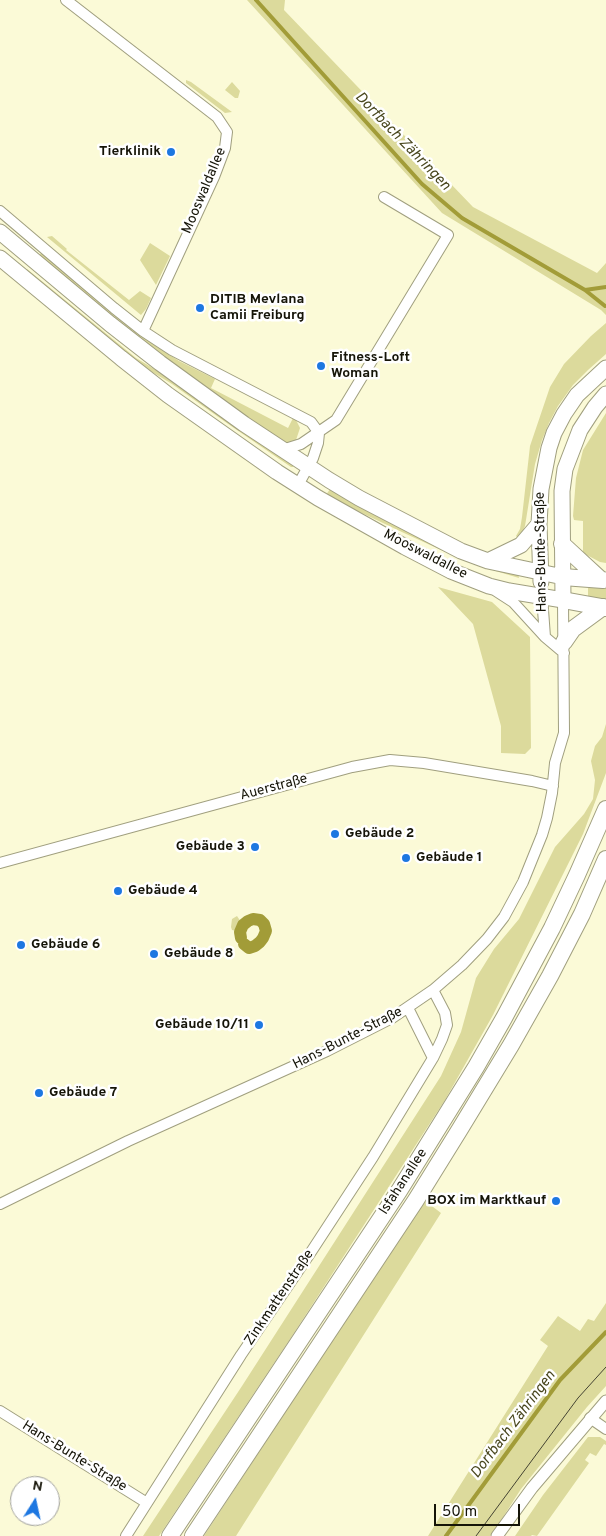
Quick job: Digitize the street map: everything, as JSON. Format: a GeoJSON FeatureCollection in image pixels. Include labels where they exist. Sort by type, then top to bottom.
{"type":"FeatureCollection","features":[{"type":"Feature","properties":{"kind":"highway"},"geometry":{"type":"LineString","coordinates":[[562,544],[603,580]]}},
{"type":"Feature","properties":{"kind":"highway"},"geometry":{"type":"LineString","coordinates":[[563,577],[603,580]]}},
{"type":"Feature","properties":{"kind":"highway"},"geometry":{"type":"LineString","coordinates":[[563,600],[605,608]]}},
{"type":"Feature","properties":{"kind":"highway"},"geometry":{"type":"LineString","coordinates":[[564,648],[573,629],[605,608]]}},
{"type":"Feature","properties":{"kind":"highway","name":"Isfahanallee"},"geometry":{"type":"LineString","coordinates":[[170,1536],[399,1191],[476,1067],[552,928],[606,809]]}},
{"type":"Feature","properties":{"kind":"highway","name":"Isfahanallee"},"geometry":{"type":"LineString","coordinates":[[193,1536],[416,1200],[465,1121],[550,976],[582,914],[606,859]]}},
{"type":"Feature","properties":{"kind":"main road","name":"Mooswaldallee"},"geometry":{"type":"LineString","coordinates":[[0,232],[131,340],[308,468],[358,498],[444,543],[488,561],[563,577]]}},
{"type":"Feature","properties":{"kind":"main road","name":"Mooswaldallee"},"geometry":{"type":"LineString","coordinates":[[0,258],[168,395],[277,472],[318,498],[451,571],[489,586],[563,600]]}},
{"type":"Feature","properties":{"kind":"main road","name":"Hans-Bunte-Straße"},"geometry":{"type":"LineString","coordinates":[[542,596],[539,524],[545,463],[554,433],[564,414],[578,395],[606,368]]}},
{"type":"Feature","properties":{"kind":"main road","name":"Hans-Bunte-Straße"},"geometry":{"type":"LineString","coordinates":[[563,600],[562,491],[565,469],[580,430],[606,394]]}},
{"type":"Feature","properties":{"kind":"main road"},"geometry":{"type":"LineString","coordinates":[[488,561],[522,545],[539,524]]}},
{"type":"Feature","properties":{"kind":"street","name":"Mooswaldallee"},"geometry":{"type":"LineString","coordinates":[[66,0],[217,117],[227,132],[225,148],[214,177],[143,331]]}},
{"type":"Feature","properties":{"kind":"street"},"geometry":{"type":"LineString","coordinates":[[282,450],[301,444],[336,420],[448,235],[384,197]]}},
{"type":"Feature","properties":{"kind":"street"},"geometry":{"type":"LineString","coordinates":[[0,211],[143,331],[172,350],[311,422],[318,433],[318,443],[308,468],[298,485]]}},
{"type":"Feature","properties":{"kind":"street","name":"Hans-Bunte-Straße"},"geometry":{"type":"LineString","coordinates":[[489,586],[514,602],[545,637],[564,648]]}},
{"type":"Feature","properties":{"kind":"street","name":"Hans-Bunte-Straße"},"geometry":{"type":"LineString","coordinates":[[542,596],[545,637]]}},
{"type":"Feature","properties":{"kind":"street","name":"Hans-Bunte-Straße"},"geometry":{"type":"LineString","coordinates":[[0,1204],[128,1141],[327,1051],[392,1018],[433,990],[462,965],[487,939],[504,917],[523,882],[542,835],[553,786],[555,763],[564,733],[563,600]]}},
{"type":"Feature","properties":{"kind":"street","name":"Auerstraße"},"geometry":{"type":"LineString","coordinates":[[0,863],[352,767],[390,760],[424,762],[553,786]]}},
{"type":"Feature","properties":{"kind":"street","name":"Zinkmattenstraße"},"geometry":{"type":"LineString","coordinates":[[126,1536],[242,1354],[368,1165],[433,1058],[447,1025],[445,1013],[433,990]]}},
{"type":"Feature","properties":{"kind":"street"},"geometry":{"type":"LineString","coordinates":[[408,1008],[433,1058]]}},
{"type":"Feature","properties":{"kind":"street"},"geometry":{"type":"LineString","coordinates":[[497,1536],[532,1488],[606,1401]]}},
{"type":"Feature","properties":{"kind":"street","name":"Hans-Bunte-Straße"},"geometry":{"type":"LineString","coordinates":[[0,1411],[147,1504]]}},
{"type":"Feature","properties":{"kind":"street"},"geometry":{"type":"LineString","coordinates":[[590,1418],[606,1428]]}},
{"type":"Feature","properties":{"kind":"shaded area"},"geometry":{"type":"Polygon","coordinates":[[[247,0],[285,0],[284,10],[473,207],[597,273],[606,263],[606,315],[601,310],[442,213],[247,0]]]}},
{"type":"Feature","properties":{"kind":"shaded area"},"geometry":{"type":"Polygon","coordinates":[[[186,80],[232,112],[225,113],[186,83],[186,80]]]}},
{"type":"Feature","properties":{"kind":"shaded area"},"geometry":{"type":"Polygon","coordinates":[[[232,82],[240,91],[238,98],[235,98],[225,90],[232,82]]]}},
{"type":"Feature","properties":{"kind":"shaded area"},"geometry":{"type":"Polygon","coordinates":[[[52,236],[66,250],[129,300],[140,291],[151,298],[146,309],[141,315],[47,237],[52,236]]]}},
{"type":"Feature","properties":{"kind":"shaded area"},"geometry":{"type":"Polygon","coordinates":[[[150,243],[170,256],[156,285],[140,260],[150,243]]]}},
{"type":"Feature","properties":{"kind":"shaded area"},"geometry":{"type":"Polygon","coordinates":[[[41,253],[145,339],[179,361],[215,379],[211,388],[288,428],[293,418],[296,420],[300,428],[296,440],[285,444],[202,386],[115,320],[39,256],[41,253]]]}},
{"type":"Feature","properties":{"kind":"shaded area"},"geometry":{"type":"Polygon","coordinates":[[[27,269],[136,358],[166,376],[293,465],[293,467],[172,384],[134,361],[25,272],[27,269]]]}},
{"type":"Feature","properties":{"kind":"shaded area"},"geometry":{"type":"Polygon","coordinates":[[[606,323],[606,354],[573,385],[558,406],[542,440],[535,464],[525,526],[518,538],[516,536],[520,529],[522,517],[530,446],[550,387],[564,364],[606,323]]]}},
{"type":"Feature","properties":{"kind":"shaded area"},"geometry":{"type":"Polygon","coordinates":[[[606,413],[606,563],[583,553],[583,521],[574,520],[573,516],[576,478],[583,450],[606,413]]]}},
{"type":"Feature","properties":{"kind":"shaded area"},"geometry":{"type":"Polygon","coordinates":[[[330,489],[518,573],[519,578],[489,569],[404,533],[326,495],[330,489]]]}},
{"type":"Feature","properties":{"kind":"shaded area"},"geometry":{"type":"Polygon","coordinates":[[[438,587],[492,602],[530,637],[531,748],[525,754],[501,753],[501,726],[473,624],[438,587]]]}},
{"type":"Feature","properties":{"kind":"shaded area"},"geometry":{"type":"Polygon","coordinates":[[[588,588],[606,588],[606,602],[588,596],[588,588]]]}},
{"type":"Feature","properties":{"kind":"shaded area"},"geometry":{"type":"Polygon","coordinates":[[[606,724],[606,773],[583,834],[493,1015],[445,1100],[292,1336],[159,1536],[143,1536],[242,1386],[441,1076],[461,1032],[476,978],[494,949],[519,919],[555,847],[584,814],[593,799],[595,780],[591,761],[595,746],[602,737],[606,724]]]}},
{"type":"Feature","properties":{"kind":"shaded area"},"geometry":{"type":"Polygon","coordinates":[[[237,916],[243,925],[240,932],[232,930],[231,927],[232,919],[237,916]]]}},
{"type":"Feature","properties":{"kind":"shaded area"},"geometry":{"type":"Polygon","coordinates":[[[424,1200],[441,1213],[236,1536],[204,1536],[424,1200]]]}},
{"type":"Feature","properties":{"kind":"shaded area"},"geometry":{"type":"Polygon","coordinates":[[[606,1303],[606,1386],[521,1489],[490,1536],[428,1536],[548,1346],[540,1340],[558,1316],[580,1331],[588,1319],[594,1321],[606,1303]]]}},
{"type":"Feature","properties":{"kind":"shaded area"},"geometry":{"type":"Polygon","coordinates":[[[588,1437],[600,1437],[606,1441],[606,1445],[604,1444],[596,1456],[590,1453],[585,1460],[589,1463],[537,1536],[515,1536],[543,1495],[588,1437]]]}},
{"type":"Feature","properties":{"kind":"waterway","name":"Dorfbach Zähringen"},"geometry":{"type":"LineString","coordinates":[[256,0],[422,184],[462,218],[585,290],[605,306]]}},
{"type":"Feature","properties":{"kind":"waterway"},"geometry":{"type":"LineString","coordinates":[[585,290],[606,287]]}},
{"type":"Feature","properties":{"kind":"waterway"},"geometry":{"type":"LineString","coordinates":[[241,938],[240,932],[243,925],[248,921],[253,919],[260,920],[264,924],[266,931],[260,942],[249,948],[244,944]]}},
{"type":"Feature","properties":{"kind":"waterway","name":"Dorfbach Zähringen"},"geometry":{"type":"LineString","coordinates":[[446,1536],[560,1380],[606,1332]]}},
{"type":"Feature","properties":{"kind":"tram line"},"geometry":{"type":"LineString","coordinates":[[476,1536],[578,1398],[606,1367]]}},
{"type":"Feature","properties":{"kind":"place","name":"Tierklinik"},"geometry":{"type":"Point","coordinates":[171,152]}},
{"type":"Feature","properties":{"kind":"place","name":"DITIB Mevlana Camii Freiburg"},"geometry":{"type":"Point","coordinates":[200,308]}},
{"type":"Feature","properties":{"kind":"place","name":"Fitness-Loft Woman"},"geometry":{"type":"Point","coordinates":[321,366]}},
{"type":"Feature","properties":{"kind":"place","name":"Gebäude 2"},"geometry":{"type":"Point","coordinates":[335,834]}},
{"type":"Feature","properties":{"kind":"place","name":"Gebäude 3"},"geometry":{"type":"Point","coordinates":[255,847]}},
{"type":"Feature","properties":{"kind":"place","name":"Gebäude 1"},"geometry":{"type":"Point","coordinates":[406,858]}},
{"type":"Feature","properties":{"kind":"place","name":"Gebäude 4"},"geometry":{"type":"Point","coordinates":[118,891]}},
{"type":"Feature","properties":{"kind":"place","name":"Gebäude 6"},"geometry":{"type":"Point","coordinates":[21,945]}},
{"type":"Feature","properties":{"kind":"place","name":"Gebäude 8"},"geometry":{"type":"Point","coordinates":[154,954]}},
{"type":"Feature","properties":{"kind":"place","name":"Gebäude 10/11"},"geometry":{"type":"Point","coordinates":[259,1025]}},
{"type":"Feature","properties":{"kind":"place","name":"Gebäude 7"},"geometry":{"type":"Point","coordinates":[39,1093]}},
{"type":"Feature","properties":{"kind":"place","name":"BOX im Marktkauf"},"geometry":{"type":"Point","coordinates":[556,1201]}}]}
